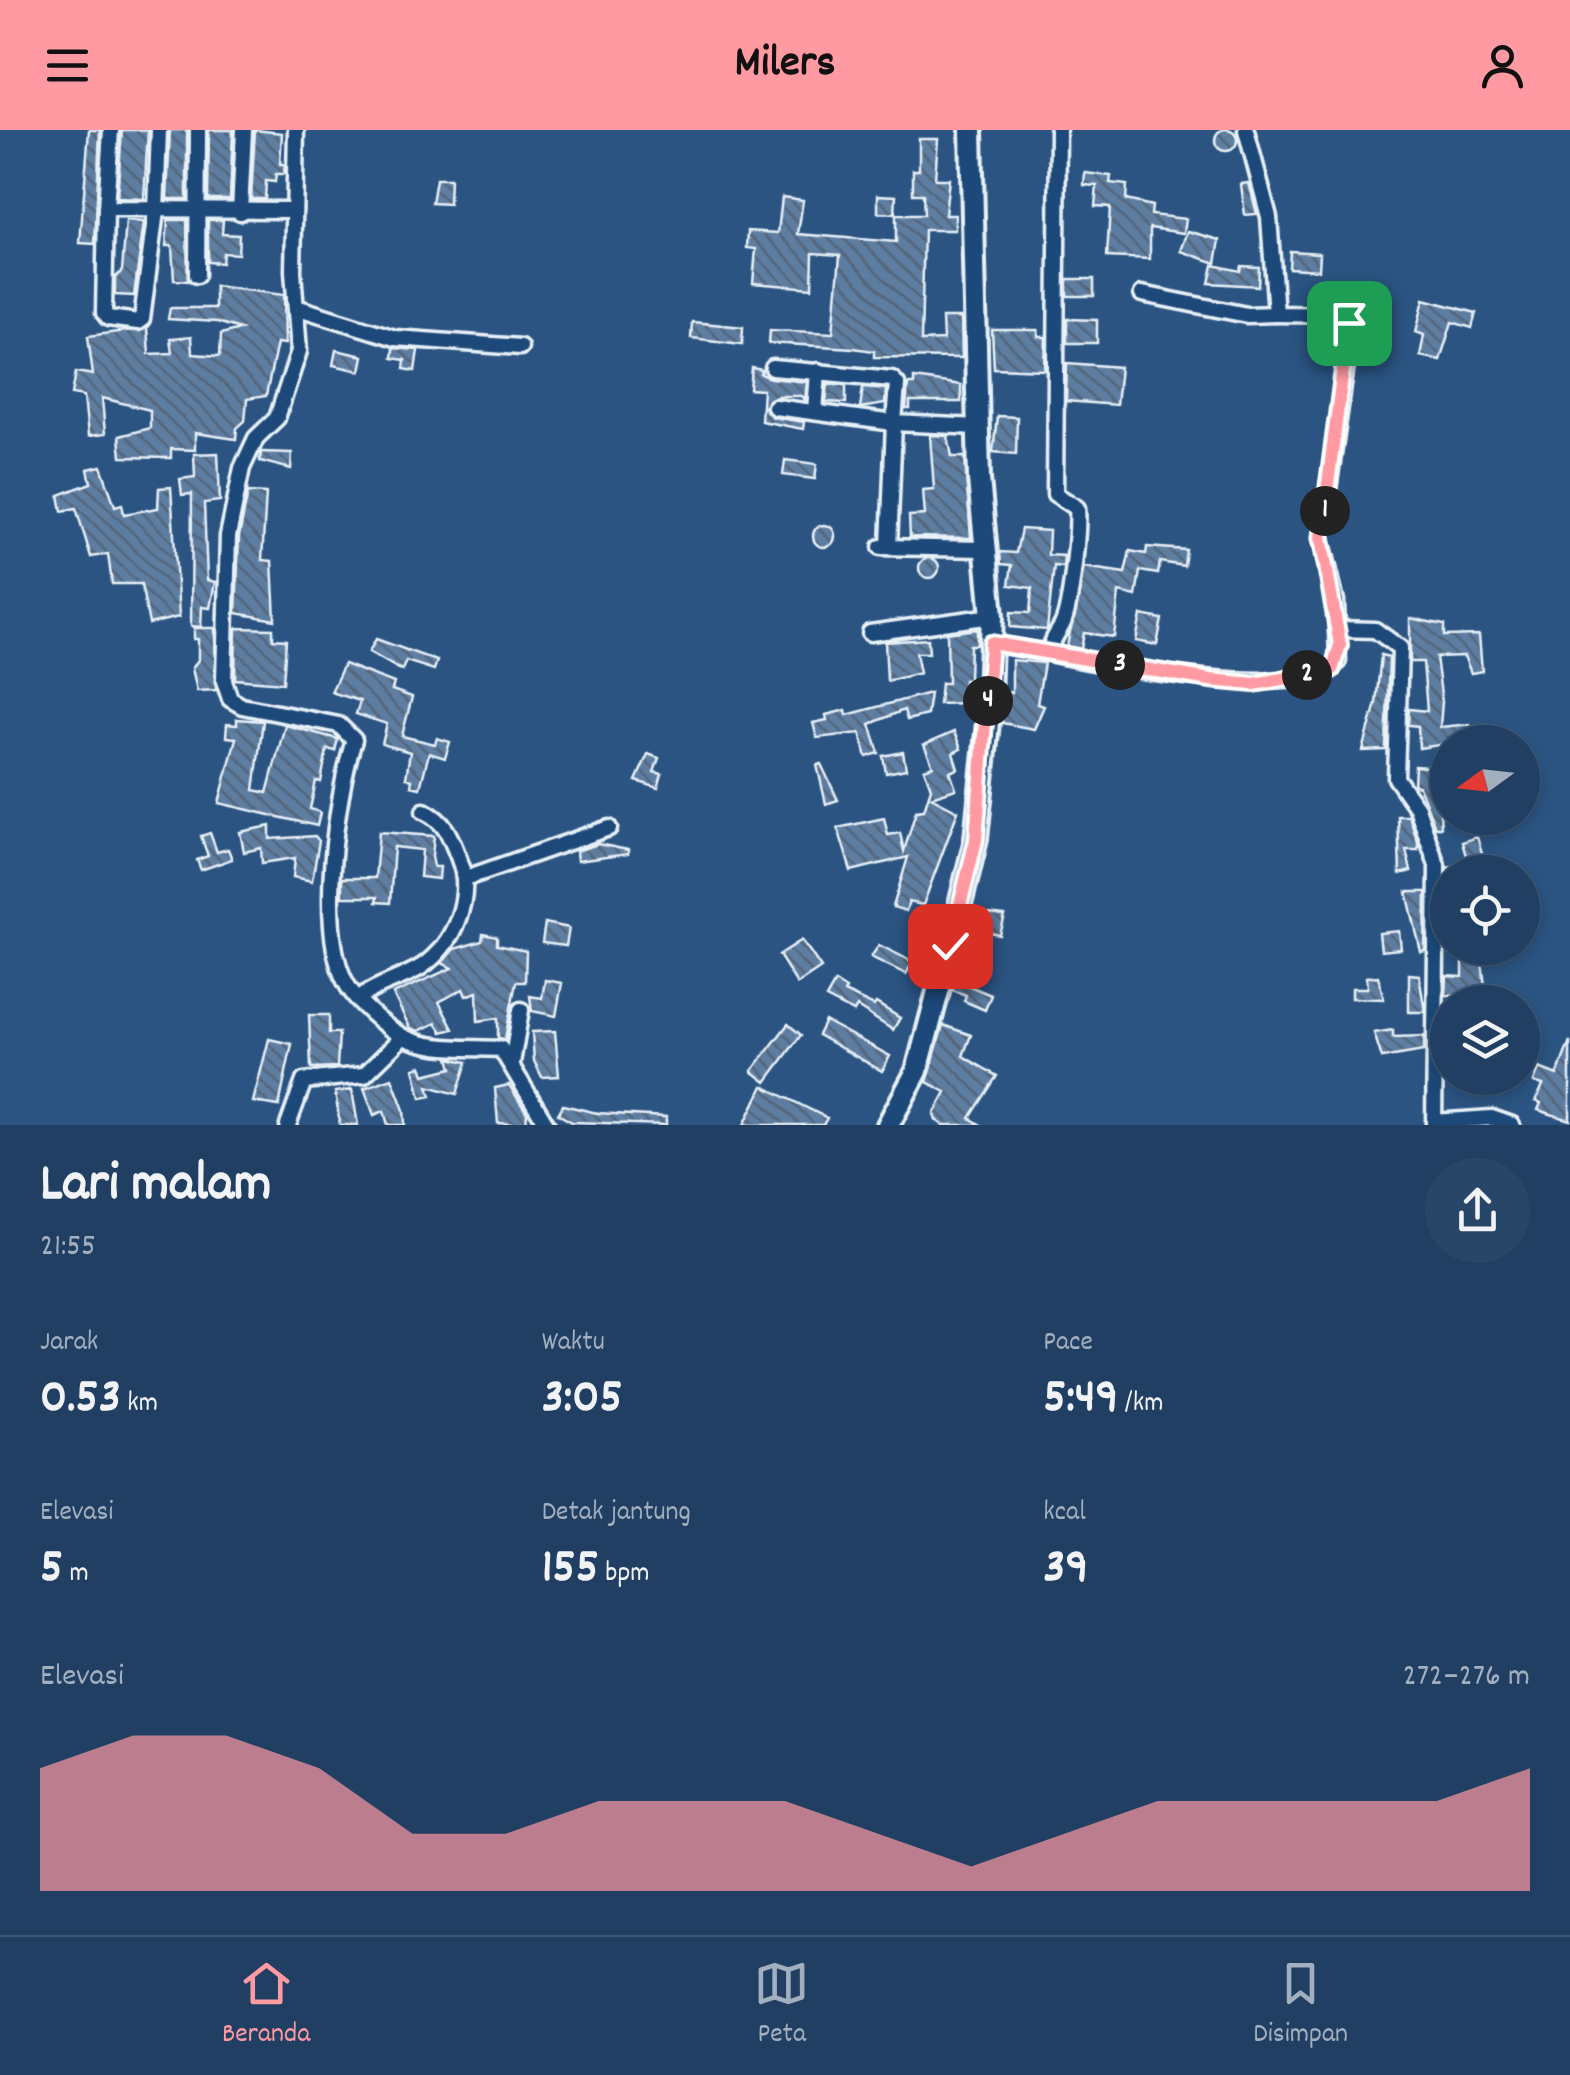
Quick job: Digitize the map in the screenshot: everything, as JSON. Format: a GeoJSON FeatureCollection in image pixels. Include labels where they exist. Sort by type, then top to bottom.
{"type":"FeatureCollection","features":[{"type":"Feature","properties":{"kind":"main road"},"geometry":{"type":"LineString","coordinates":[[888,1125],[917,1070],[976,840],[992,616],[984,549],[978,427],[971,130]]}},
{"type":"Feature","properties":{"kind":"street"},"geometry":{"type":"LineString","coordinates":[[110,130],[104,313],[135,322],[142,318],[156,210],[159,130]]}},
{"type":"Feature","properties":{"kind":"street"},"geometry":{"type":"LineString","coordinates":[[198,130],[198,275]]}},
{"type":"Feature","properties":{"kind":"street"},"geometry":{"type":"LineString","coordinates":[[240,212],[244,130]]}},
{"type":"Feature","properties":{"kind":"street"},"geometry":{"type":"LineString","coordinates":[[296,130],[292,271],[299,308],[300,350],[277,418],[256,438],[242,468],[228,536],[224,681],[230,698],[242,706],[281,710],[339,725],[354,740],[342,779],[332,906],[345,982],[403,1037],[433,1044],[500,1049],[547,1125]]}},
{"type":"Feature","properties":{"kind":"street"},"geometry":{"type":"LineString","coordinates":[[1049,653],[1053,633],[1063,621],[1078,551],[1077,508],[1055,494],[1058,130]]}},
{"type":"Feature","properties":{"kind":"street"},"geometry":{"type":"LineString","coordinates":[[1246,130],[1269,216],[1276,314]]}},
{"type":"Feature","properties":{"kind":"street"},"geometry":{"type":"LineString","coordinates":[[106,209],[293,210]]}},
{"type":"Feature","properties":{"kind":"street"},"geometry":{"type":"LineString","coordinates":[[991,643],[1254,684],[1332,670],[1338,661],[1340,629],[1321,538],[1351,331],[1341,315],[1247,315],[1142,294]]}},
{"type":"Feature","properties":{"kind":"street"},"geometry":{"type":"LineString","coordinates":[[299,308],[396,338],[520,347]]}},
{"type":"Feature","properties":{"kind":"street"},"geometry":{"type":"LineString","coordinates":[[773,368],[895,381],[885,547],[984,549]]}},
{"type":"Feature","properties":{"kind":"street"},"geometry":{"type":"LineString","coordinates":[[815,412],[818,372]]}},
{"type":"Feature","properties":{"kind":"street"},"geometry":{"type":"LineString","coordinates":[[775,407],[894,423],[978,427]]}},
{"type":"Feature","properties":{"kind":"street"},"geometry":{"type":"LineString","coordinates":[[870,632],[992,616]]}},
{"type":"Feature","properties":{"kind":"street"},"geometry":{"type":"LineString","coordinates":[[1340,629],[1375,630],[1400,648],[1396,778],[1417,808],[1437,865],[1434,1124],[1492,1118],[1512,1125]]}},
{"type":"Feature","properties":{"kind":"street"},"geometry":{"type":"LineString","coordinates":[[359,998],[382,982],[419,968],[435,955],[459,915],[466,878],[445,826],[424,811]]}},
{"type":"Feature","properties":{"kind":"street"},"geometry":{"type":"LineString","coordinates":[[466,878],[609,828]]}},
{"type":"Feature","properties":{"kind":"street"},"geometry":{"type":"LineString","coordinates":[[512,1063],[517,1052],[521,1010]]}},
{"type":"Feature","properties":{"kind":"street"},"geometry":{"type":"LineString","coordinates":[[288,1125],[304,1081],[364,1075],[403,1037]]}},
{"type":"Feature","properties":{"kind":"building"},"geometry":{"type":"Polygon","coordinates":[[[1226,129],[1234,132],[1234,148],[1226,151],[1218,148],[1215,140],[1218,132],[1226,129]]]}},
{"type":"Feature","properties":{"kind":"building"},"geometry":{"type":"Polygon","coordinates":[[[89,130],[100,130],[95,244],[80,243],[89,130]]]}},
{"type":"Feature","properties":{"kind":"building"},"geometry":{"type":"Polygon","coordinates":[[[122,130],[148,130],[144,199],[117,198],[122,130]]]}},
{"type":"Feature","properties":{"kind":"building"},"geometry":{"type":"Polygon","coordinates":[[[170,130],[187,130],[187,199],[167,199],[170,130]]]}},
{"type":"Feature","properties":{"kind":"building"},"geometry":{"type":"Polygon","coordinates":[[[209,130],[233,130],[230,199],[208,199],[209,130]]]}},
{"type":"Feature","properties":{"kind":"building"},"geometry":{"type":"Polygon","coordinates":[[[255,130],[282,133],[280,164],[285,164],[284,174],[276,174],[275,182],[266,181],[265,199],[251,199],[255,130]]]}},
{"type":"Feature","properties":{"kind":"building"},"geometry":{"type":"Polygon","coordinates":[[[919,139],[938,139],[935,179],[949,179],[945,215],[955,215],[955,230],[924,230],[921,341],[943,340],[942,318],[961,318],[962,358],[874,357],[874,351],[853,348],[769,343],[770,330],[833,333],[840,255],[813,253],[812,288],[753,283],[756,249],[747,248],[748,231],[778,233],[782,197],[803,200],[798,234],[896,242],[896,215],[924,215],[923,194],[913,194],[913,170],[919,170],[919,139]]]}},
{"type":"Feature","properties":{"kind":"building"},"geometry":{"type":"Polygon","coordinates":[[[1085,173],[1111,176],[1110,183],[1127,185],[1126,200],[1152,206],[1151,215],[1186,219],[1184,233],[1150,228],[1150,259],[1107,257],[1110,207],[1095,206],[1097,186],[1084,185],[1085,173]]]}},
{"type":"Feature","properties":{"kind":"building"},"geometry":{"type":"Polygon","coordinates":[[[436,179],[450,179],[449,204],[432,203],[436,179]]]}},
{"type":"Feature","properties":{"kind":"building"},"geometry":{"type":"Polygon","coordinates":[[[1249,183],[1257,214],[1245,215],[1241,184],[1249,183]]]}},
{"type":"Feature","properties":{"kind":"building"},"geometry":{"type":"Polygon","coordinates":[[[878,195],[896,196],[895,214],[878,213],[878,195]]]}},
{"type":"Feature","properties":{"kind":"building"},"geometry":{"type":"Polygon","coordinates":[[[168,220],[187,220],[188,281],[174,280],[172,246],[166,246],[168,220]]]}},
{"type":"Feature","properties":{"kind":"building"},"geometry":{"type":"Polygon","coordinates":[[[208,220],[223,220],[222,234],[239,235],[238,254],[223,253],[222,263],[208,262],[208,220]]]}},
{"type":"Feature","properties":{"kind":"building"},"geometry":{"type":"Polygon","coordinates":[[[126,221],[144,222],[134,296],[115,295],[115,278],[122,271],[126,221]]]}},
{"type":"Feature","properties":{"kind":"building"},"geometry":{"type":"Polygon","coordinates":[[[1188,231],[1220,240],[1216,263],[1181,251],[1188,231]]]}},
{"type":"Feature","properties":{"kind":"building"},"geometry":{"type":"Polygon","coordinates":[[[1290,251],[1320,253],[1319,270],[1289,268],[1290,251]]]}},
{"type":"Feature","properties":{"kind":"building"},"geometry":{"type":"Polygon","coordinates":[[[1213,265],[1240,271],[1241,266],[1259,267],[1258,286],[1209,283],[1213,265]]]}},
{"type":"Feature","properties":{"kind":"building"},"geometry":{"type":"Polygon","coordinates":[[[1067,279],[1094,279],[1094,296],[1067,296],[1067,279]]]}},
{"type":"Feature","properties":{"kind":"building"},"geometry":{"type":"Polygon","coordinates":[[[215,286],[284,295],[285,344],[277,343],[266,396],[247,399],[245,421],[237,428],[236,439],[195,433],[195,450],[171,449],[171,458],[121,457],[119,436],[150,428],[150,410],[102,398],[105,434],[88,436],[84,396],[72,394],[76,372],[93,375],[88,336],[147,328],[149,354],[172,353],[170,339],[191,337],[192,354],[220,356],[221,334],[240,329],[217,322],[168,319],[170,308],[215,308],[215,286]]]}},
{"type":"Feature","properties":{"kind":"building"},"geometry":{"type":"Polygon","coordinates":[[[1424,299],[1476,313],[1472,328],[1452,322],[1440,360],[1420,356],[1424,335],[1416,332],[1424,299]]]}},
{"type":"Feature","properties":{"kind":"building"},"geometry":{"type":"Polygon","coordinates":[[[1067,319],[1097,320],[1097,343],[1067,343],[1067,319]]]}},
{"type":"Feature","properties":{"kind":"building"},"geometry":{"type":"Polygon","coordinates":[[[692,322],[743,327],[742,344],[691,338],[692,322]]]}},
{"type":"Feature","properties":{"kind":"building"},"geometry":{"type":"Polygon","coordinates":[[[992,330],[1038,330],[1038,337],[1046,337],[1045,370],[994,368],[992,330]]]}},
{"type":"Feature","properties":{"kind":"building"},"geometry":{"type":"Polygon","coordinates":[[[393,348],[418,350],[415,371],[404,369],[405,360],[392,358],[393,348]]]}},
{"type":"Feature","properties":{"kind":"building"},"geometry":{"type":"Polygon","coordinates":[[[336,350],[363,356],[360,371],[333,365],[336,350]]]}},
{"type":"Feature","properties":{"kind":"building"},"geometry":{"type":"Polygon","coordinates":[[[1067,363],[1120,367],[1116,405],[1066,401],[1067,363]]]}},
{"type":"Feature","properties":{"kind":"building"},"geometry":{"type":"Polygon","coordinates":[[[752,368],[771,378],[807,382],[805,400],[802,396],[778,396],[764,407],[773,417],[804,422],[803,429],[761,421],[763,390],[750,389],[752,368]]]}},
{"type":"Feature","properties":{"kind":"building"},"geometry":{"type":"Polygon","coordinates":[[[914,378],[961,385],[961,402],[910,402],[910,409],[906,409],[908,384],[914,384],[914,378]]]}},
{"type":"Feature","properties":{"kind":"building"},"geometry":{"type":"Polygon","coordinates":[[[828,384],[846,385],[846,403],[826,402],[828,384]]]}},
{"type":"Feature","properties":{"kind":"building"},"geometry":{"type":"Polygon","coordinates":[[[863,387],[886,389],[885,404],[860,408],[863,387]]]}},
{"type":"Feature","properties":{"kind":"building"},"geometry":{"type":"Polygon","coordinates":[[[997,416],[1017,417],[1016,454],[993,452],[997,416]]]}},
{"type":"Feature","properties":{"kind":"building"},"geometry":{"type":"Polygon","coordinates":[[[930,435],[948,436],[952,457],[965,457],[971,538],[910,537],[909,516],[925,515],[923,490],[934,489],[930,435]]]}},
{"type":"Feature","properties":{"kind":"building"},"geometry":{"type":"Polygon","coordinates":[[[261,452],[292,453],[291,469],[260,461],[261,452]]]}},
{"type":"Feature","properties":{"kind":"building"},"geometry":{"type":"Polygon","coordinates":[[[218,453],[220,501],[204,503],[207,580],[215,582],[210,608],[202,607],[201,627],[191,626],[192,494],[182,495],[180,479],[195,477],[194,454],[218,453]]]}},
{"type":"Feature","properties":{"kind":"building"},"geometry":{"type":"Polygon","coordinates":[[[785,460],[817,464],[815,479],[783,475],[785,460]]]}},
{"type":"Feature","properties":{"kind":"building"},"geometry":{"type":"Polygon","coordinates":[[[101,466],[115,506],[122,504],[124,514],[158,508],[159,488],[171,487],[179,617],[149,624],[141,584],[112,584],[108,554],[91,557],[76,508],[62,511],[59,495],[91,483],[88,469],[101,466]]]}},
{"type":"Feature","properties":{"kind":"building"},"geometry":{"type":"Polygon","coordinates":[[[248,492],[266,493],[262,560],[272,561],[275,620],[236,613],[239,537],[248,492]]]}},
{"type":"Feature","properties":{"kind":"building"},"geometry":{"type":"Polygon","coordinates":[[[824,525],[832,528],[832,544],[824,547],[816,544],[813,536],[816,528],[824,525]]]}},
{"type":"Feature","properties":{"kind":"building"},"geometry":{"type":"Polygon","coordinates":[[[1021,529],[1049,531],[1048,555],[1064,556],[1063,567],[1054,566],[1047,630],[1010,627],[1011,612],[1030,613],[1032,588],[1009,585],[1012,565],[1001,564],[1000,552],[1016,553],[1021,529]]]}},
{"type":"Feature","properties":{"kind":"building"},"geometry":{"type":"Polygon","coordinates":[[[1147,547],[1186,550],[1184,566],[1160,562],[1158,574],[1140,571],[1136,596],[1119,592],[1114,637],[1084,633],[1081,649],[1067,646],[1084,567],[1125,573],[1130,551],[1146,554],[1147,547]]]}},
{"type":"Feature","properties":{"kind":"building"},"geometry":{"type":"Polygon","coordinates":[[[929,558],[939,568],[929,578],[919,568],[929,558]]]}},
{"type":"Feature","properties":{"kind":"building"},"geometry":{"type":"Polygon","coordinates":[[[1141,615],[1162,619],[1157,645],[1136,641],[1141,615]]]}},
{"type":"Feature","properties":{"kind":"building"},"geometry":{"type":"Polygon","coordinates":[[[1410,618],[1444,625],[1444,636],[1479,635],[1482,671],[1471,673],[1464,656],[1436,657],[1442,702],[1440,725],[1430,725],[1430,746],[1419,748],[1418,726],[1408,725],[1409,709],[1427,711],[1423,662],[1410,662],[1410,618]]]}},
{"type":"Feature","properties":{"kind":"building"},"geometry":{"type":"Polygon","coordinates":[[[194,628],[215,628],[216,690],[197,691],[192,668],[198,660],[194,628]]]}},
{"type":"Feature","properties":{"kind":"building"},"geometry":{"type":"Polygon","coordinates":[[[236,628],[273,629],[273,639],[286,640],[283,683],[235,679],[236,628]]]}},
{"type":"Feature","properties":{"kind":"building"},"geometry":{"type":"Polygon","coordinates":[[[977,629],[977,645],[970,645],[969,680],[964,680],[965,703],[939,704],[941,683],[948,683],[947,633],[977,629]]]}},
{"type":"Feature","properties":{"kind":"building"},"geometry":{"type":"Polygon","coordinates":[[[376,639],[437,661],[434,670],[406,661],[402,670],[397,668],[369,652],[376,639]]]}},
{"type":"Feature","properties":{"kind":"building"},"geometry":{"type":"Polygon","coordinates":[[[928,639],[929,653],[916,653],[920,673],[887,681],[885,642],[928,639]]]}},
{"type":"Feature","properties":{"kind":"building"},"geometry":{"type":"Polygon","coordinates":[[[1381,655],[1389,657],[1386,750],[1363,751],[1376,703],[1381,655]]]}},
{"type":"Feature","properties":{"kind":"building"},"geometry":{"type":"Polygon","coordinates":[[[1012,660],[1044,663],[1037,704],[1044,706],[1034,729],[1002,723],[1003,691],[1012,693],[1012,660]]]}},
{"type":"Feature","properties":{"kind":"building"},"geometry":{"type":"Polygon","coordinates":[[[344,664],[394,683],[392,690],[412,697],[402,736],[435,744],[437,738],[450,742],[445,758],[429,753],[420,788],[411,786],[412,780],[406,778],[410,752],[382,744],[387,724],[356,714],[360,701],[331,692],[344,664]]]}},
{"type":"Feature","properties":{"kind":"building"},"geometry":{"type":"Polygon","coordinates":[[[930,693],[927,715],[907,720],[904,710],[870,724],[879,753],[867,757],[860,733],[817,738],[813,723],[827,720],[826,715],[846,710],[847,715],[930,693]]]}},
{"type":"Feature","properties":{"kind":"building"},"geometry":{"type":"Polygon","coordinates":[[[237,719],[263,721],[254,790],[267,793],[285,725],[338,739],[335,751],[327,749],[321,782],[316,781],[310,809],[320,812],[317,826],[219,803],[236,738],[226,737],[227,724],[237,725],[237,719]]]}},
{"type":"Feature","properties":{"kind":"building"},"geometry":{"type":"Polygon","coordinates":[[[954,732],[961,749],[953,753],[958,769],[950,772],[956,789],[931,797],[958,811],[923,905],[909,902],[906,911],[893,907],[908,857],[851,871],[838,828],[884,818],[888,835],[900,833],[904,851],[916,811],[924,810],[931,788],[924,769],[933,766],[924,745],[954,732]]]}},
{"type":"Feature","properties":{"kind":"building"},"geometry":{"type":"Polygon","coordinates":[[[903,752],[906,769],[886,773],[883,756],[903,752]]]}},
{"type":"Feature","properties":{"kind":"building"},"geometry":{"type":"Polygon","coordinates":[[[648,754],[659,758],[654,772],[662,774],[658,788],[636,781],[648,754]]]}},
{"type":"Feature","properties":{"kind":"building"},"geometry":{"type":"Polygon","coordinates":[[[821,764],[838,800],[826,804],[817,765],[821,764]]]}},
{"type":"Feature","properties":{"kind":"building"},"geometry":{"type":"Polygon","coordinates":[[[1415,766],[1430,767],[1430,814],[1419,786],[1414,785],[1415,766]]]}},
{"type":"Feature","properties":{"kind":"building"},"geometry":{"type":"Polygon","coordinates":[[[1398,816],[1409,816],[1418,842],[1418,850],[1406,850],[1411,871],[1400,874],[1398,816]]]}},
{"type":"Feature","properties":{"kind":"building"},"geometry":{"type":"Polygon","coordinates":[[[270,826],[270,839],[315,836],[319,841],[312,881],[293,877],[295,858],[262,863],[261,848],[244,852],[240,832],[270,826]]]}},
{"type":"Feature","properties":{"kind":"building"},"geometry":{"type":"Polygon","coordinates":[[[379,832],[434,836],[432,856],[434,867],[440,867],[439,879],[420,877],[422,850],[394,847],[390,903],[376,902],[377,897],[342,897],[342,878],[375,878],[379,832]]]}},
{"type":"Feature","properties":{"kind":"building"},"geometry":{"type":"Polygon","coordinates":[[[210,833],[217,852],[228,849],[232,859],[201,870],[197,860],[208,856],[201,836],[210,833]]]}},
{"type":"Feature","properties":{"kind":"building"},"geometry":{"type":"Polygon","coordinates":[[[1477,837],[1482,855],[1466,855],[1462,842],[1477,837]]]}},
{"type":"Feature","properties":{"kind":"building"},"geometry":{"type":"Polygon","coordinates":[[[598,844],[628,850],[628,854],[577,861],[576,851],[598,844]]]}},
{"type":"Feature","properties":{"kind":"building"},"geometry":{"type":"Polygon","coordinates":[[[1407,892],[1426,892],[1425,951],[1421,952],[1407,892]]]}},
{"type":"Feature","properties":{"kind":"building"},"geometry":{"type":"Polygon","coordinates":[[[972,912],[1005,916],[1000,935],[990,933],[986,951],[964,947],[972,912]]]}},
{"type":"Feature","properties":{"kind":"building"},"geometry":{"type":"Polygon","coordinates":[[[545,923],[569,928],[566,946],[542,943],[545,923]]]}},
{"type":"Feature","properties":{"kind":"building"},"geometry":{"type":"Polygon","coordinates":[[[1399,931],[1401,949],[1381,951],[1379,933],[1399,931]]]}},
{"type":"Feature","properties":{"kind":"building"},"geometry":{"type":"Polygon","coordinates":[[[483,934],[497,937],[497,945],[526,951],[525,982],[516,982],[505,1039],[498,1038],[498,1018],[478,1021],[477,992],[466,996],[463,989],[439,1002],[453,1029],[442,1032],[436,1023],[419,1031],[410,1028],[393,994],[452,968],[442,963],[454,949],[482,941],[483,934]]]}},
{"type":"Feature","properties":{"kind":"building"},"geometry":{"type":"Polygon","coordinates":[[[802,940],[821,968],[797,984],[779,955],[802,940]]]}},
{"type":"Feature","properties":{"kind":"building"},"geometry":{"type":"Polygon","coordinates":[[[879,945],[913,962],[906,974],[871,957],[879,945]]]}},
{"type":"Feature","properties":{"kind":"building"},"geometry":{"type":"Polygon","coordinates":[[[1463,965],[1482,965],[1485,985],[1447,985],[1447,976],[1463,977],[1463,965]]]}},
{"type":"Feature","properties":{"kind":"building"},"geometry":{"type":"Polygon","coordinates":[[[1409,974],[1419,975],[1425,1012],[1409,1012],[1409,974]]]}},
{"type":"Feature","properties":{"kind":"building"},"geometry":{"type":"Polygon","coordinates":[[[1378,976],[1384,999],[1352,998],[1352,988],[1368,988],[1367,977],[1378,976]]]}},
{"type":"Feature","properties":{"kind":"building"},"geometry":{"type":"Polygon","coordinates":[[[545,980],[562,983],[556,1016],[532,1011],[530,996],[542,998],[545,980]]]}},
{"type":"Feature","properties":{"kind":"building"},"geometry":{"type":"Polygon","coordinates":[[[955,980],[991,995],[985,1010],[964,1001],[966,995],[952,990],[955,980]]]}},
{"type":"Feature","properties":{"kind":"building"},"geometry":{"type":"Polygon","coordinates":[[[835,982],[846,989],[844,992],[874,1006],[876,1003],[900,1018],[893,1030],[857,1007],[854,1012],[826,998],[835,982]]]}},
{"type":"Feature","properties":{"kind":"building"},"geometry":{"type":"Polygon","coordinates":[[[309,1015],[329,1015],[329,1033],[339,1033],[337,1067],[311,1068],[309,1015]]]}},
{"type":"Feature","properties":{"kind":"building"},"geometry":{"type":"Polygon","coordinates":[[[825,1021],[890,1056],[882,1071],[818,1035],[825,1021]]]}},
{"type":"Feature","properties":{"kind":"building"},"geometry":{"type":"Polygon","coordinates":[[[788,1024],[801,1035],[766,1082],[752,1071],[788,1024]]]}},
{"type":"Feature","properties":{"kind":"building"},"geometry":{"type":"Polygon","coordinates":[[[943,1025],[971,1035],[963,1056],[997,1076],[970,1118],[981,1125],[943,1125],[936,1120],[934,1114],[946,1092],[927,1082],[943,1025]]]}},
{"type":"Feature","properties":{"kind":"building"},"geometry":{"type":"Polygon","coordinates":[[[1393,1030],[1393,1037],[1424,1036],[1424,1051],[1382,1058],[1374,1033],[1393,1030]]]}},
{"type":"Feature","properties":{"kind":"building"},"geometry":{"type":"Polygon","coordinates":[[[555,1031],[559,1076],[542,1077],[534,1061],[532,1032],[555,1031]]]}},
{"type":"Feature","properties":{"kind":"building"},"geometry":{"type":"Polygon","coordinates":[[[269,1039],[292,1044],[279,1106],[253,1102],[269,1039]]]}},
{"type":"Feature","properties":{"kind":"building"},"geometry":{"type":"Polygon","coordinates":[[[1570,1041],[1570,1120],[1538,1110],[1541,1103],[1536,1101],[1543,1085],[1540,1068],[1557,1075],[1570,1041]]]}},
{"type":"Feature","properties":{"kind":"building"},"geometry":{"type":"Polygon","coordinates":[[[449,1058],[467,1062],[457,1094],[428,1086],[431,1096],[421,1098],[414,1068],[421,1066],[424,1075],[452,1068],[449,1058]]]}},
{"type":"Feature","properties":{"kind":"building"},"geometry":{"type":"Polygon","coordinates":[[[392,1078],[404,1110],[405,1125],[388,1125],[384,1111],[374,1115],[364,1088],[392,1078]]]}},
{"type":"Feature","properties":{"kind":"building"},"geometry":{"type":"Polygon","coordinates":[[[509,1085],[527,1113],[526,1125],[498,1123],[495,1088],[509,1085]]]}},
{"type":"Feature","properties":{"kind":"building"},"geometry":{"type":"Polygon","coordinates":[[[763,1086],[827,1118],[823,1125],[744,1125],[763,1086]]]}},
{"type":"Feature","properties":{"kind":"building"},"geometry":{"type":"Polygon","coordinates":[[[352,1090],[358,1125],[340,1125],[335,1092],[352,1090]]]}},
{"type":"Feature","properties":{"kind":"building"},"geometry":{"type":"Polygon","coordinates":[[[563,1105],[597,1113],[666,1117],[666,1125],[572,1122],[558,1114],[563,1105]]]}},
{"type":"Feature","properties":{"kind":"route"},"geometry":{"type":"LineString","coordinates":[[950,946],[976,840],[988,722],[991,643],[1254,684],[1322,674],[1332,670],[1338,661],[1336,602],[1321,538],[1351,331],[1349,323]]}}]}
